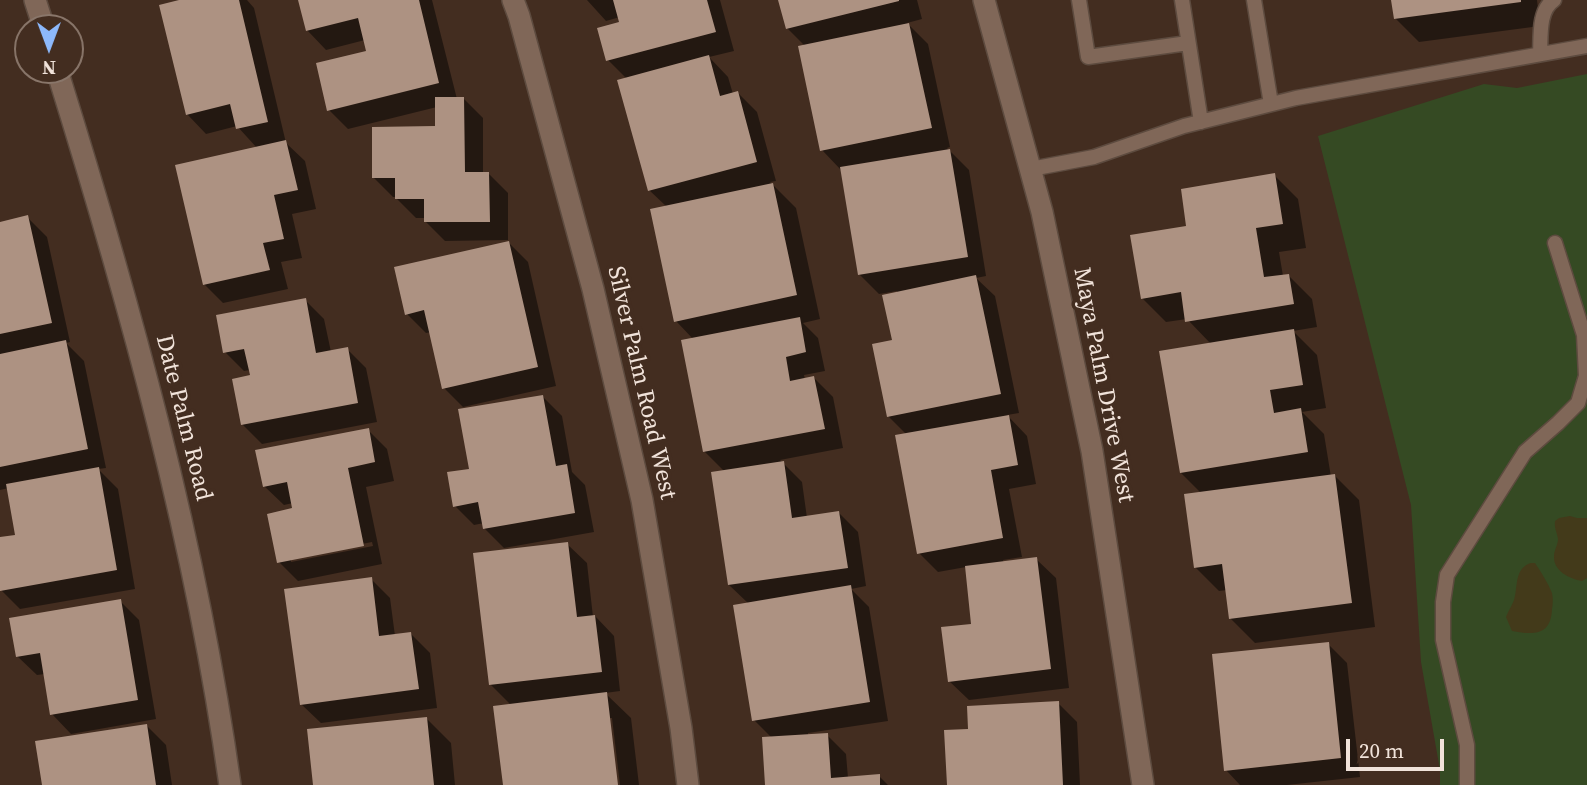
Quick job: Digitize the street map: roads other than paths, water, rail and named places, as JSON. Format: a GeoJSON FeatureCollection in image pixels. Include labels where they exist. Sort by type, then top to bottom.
{"type":"FeatureCollection","features":[{"type":"Feature","properties":{"kind":"street","name":"Silver Palm Road West"},"geometry":{"type":"LineString","coordinates":[[513,0],[593,289],[642,500],[681,728],[688,785]]}},
{"type":"Feature","properties":{"kind":"street","name":"Maya Palm Drive West"},"geometry":{"type":"LineString","coordinates":[[984,0],[1042,212],[1092,451],[1143,785]]}},
{"type":"Feature","properties":{"kind":"street","name":"Date Palm Road"},"geometry":{"type":"LineString","coordinates":[[61,84],[136,335],[176,493],[230,785]]}},
{"type":"Feature","properties":{"kind":"lane"},"geometry":{"type":"LineString","coordinates":[[1079,0],[1088,57],[1188,43]]}},
{"type":"Feature","properties":{"kind":"lane"},"geometry":{"type":"LineString","coordinates":[[1182,0],[1200,122]]}},
{"type":"Feature","properties":{"kind":"lane"},"geometry":{"type":"LineString","coordinates":[[1254,0],[1271,104]]}},
{"type":"Feature","properties":{"kind":"lane"},"geometry":{"type":"LineString","coordinates":[[1540,54],[1543,16],[1549,3],[1554,0]]}},
{"type":"Feature","properties":{"kind":"lane"},"geometry":{"type":"LineString","coordinates":[[1031,169],[1094,157],[1200,122],[1296,98],[1587,46]]}},
{"type":"Feature","properties":{"kind":"lane"},"geometry":{"type":"LineString","coordinates":[[1467,785],[1467,745],[1443,640],[1443,602],[1447,575],[1525,452],[1578,403],[1586,376],[1584,335],[1555,243]]}}]}
